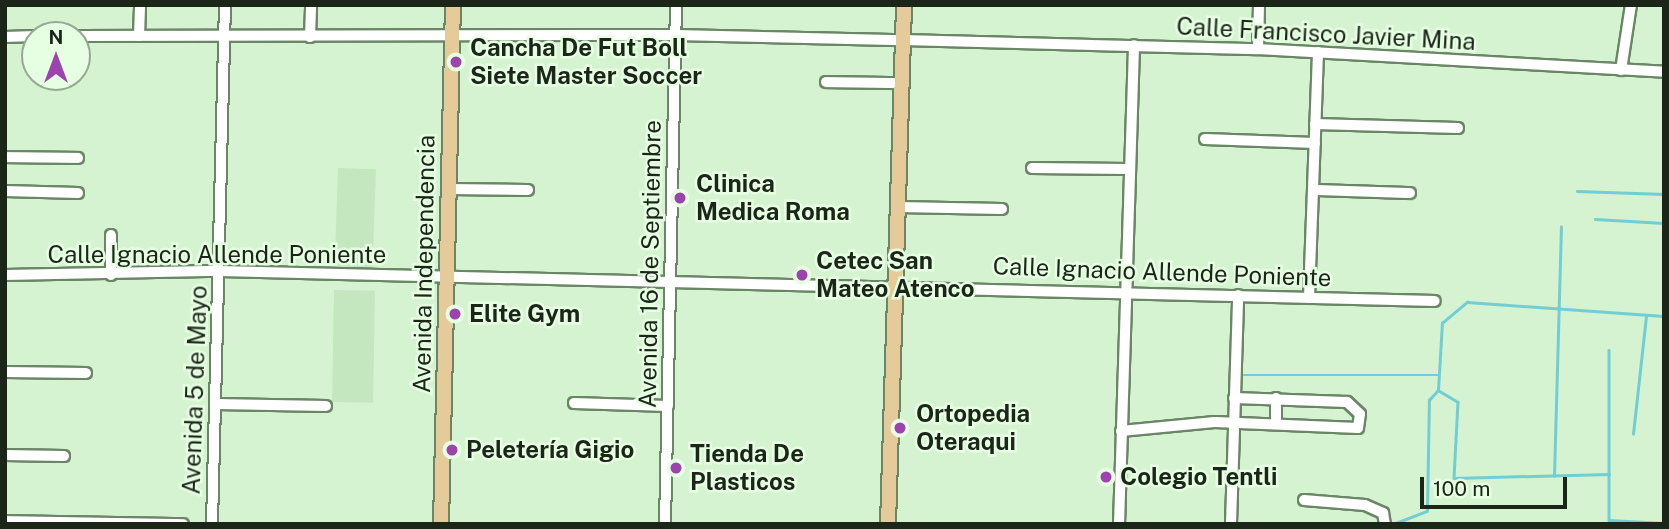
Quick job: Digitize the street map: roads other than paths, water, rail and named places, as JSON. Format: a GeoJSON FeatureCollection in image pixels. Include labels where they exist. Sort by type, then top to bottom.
{"type":"FeatureCollection","features":[{"type":"Feature","properties":{"kind":"main road","name":"Avenida Independencia"},"geometry":{"type":"LineString","coordinates":[[441,524],[453,5]]}},
{"type":"Feature","properties":{"kind":"main road"},"geometry":{"type":"LineString","coordinates":[[888,524],[904,5]]}},
{"type":"Feature","properties":{"kind":"street"},"geometry":{"type":"LineString","coordinates":[[139,36],[140,5]]}},
{"type":"Feature","properties":{"kind":"street","name":"Avenida 5 de Mayo"},"geometry":{"type":"LineString","coordinates":[[212,524],[225,5]]}},
{"type":"Feature","properties":{"kind":"street"},"geometry":{"type":"LineString","coordinates":[[310,37],[311,5]]}},
{"type":"Feature","properties":{"kind":"street","name":"Avenida 16 de Septiembre"},"geometry":{"type":"LineString","coordinates":[[665,524],[676,5]]}},
{"type":"Feature","properties":{"kind":"street"},"geometry":{"type":"LineString","coordinates":[[1258,49],[1259,5]]}},
{"type":"Feature","properties":{"kind":"street"},"geometry":{"type":"LineString","coordinates":[[1621,70],[1631,5]]}},
{"type":"Feature","properties":{"kind":"street","name":"Calle Francisco Javier Mina"},"geometry":{"type":"LineString","coordinates":[[91,36],[676,35],[903,40],[1258,49],[1664,72]]}},
{"type":"Feature","properties":{"kind":"street"},"geometry":{"type":"LineString","coordinates":[[1119,524],[1127,169],[1134,46]]}},
{"type":"Feature","properties":{"kind":"street"},"geometry":{"type":"LineString","coordinates":[[1309,298],[1318,52]]}},
{"type":"Feature","properties":{"kind":"street"},"geometry":{"type":"LineString","coordinates":[[826,82],[902,83]]}},
{"type":"Feature","properties":{"kind":"street"},"geometry":{"type":"LineString","coordinates":[[1315,124],[1458,128]]}},
{"type":"Feature","properties":{"kind":"street"},"geometry":{"type":"LineString","coordinates":[[1205,139],[1315,143]]}},
{"type":"Feature","properties":{"kind":"street"},"geometry":{"type":"LineString","coordinates":[[5,157],[79,158]]}},
{"type":"Feature","properties":{"kind":"street"},"geometry":{"type":"LineString","coordinates":[[1032,168],[1127,169]]}},
{"type":"Feature","properties":{"kind":"street"},"geometry":{"type":"LineString","coordinates":[[449,189],[527,190]]}},
{"type":"Feature","properties":{"kind":"street"},"geometry":{"type":"LineString","coordinates":[[5,191],[78,193]]}},
{"type":"Feature","properties":{"kind":"street"},"geometry":{"type":"LineString","coordinates":[[1314,191],[1410,193]]}},
{"type":"Feature","properties":{"kind":"street"},"geometry":{"type":"LineString","coordinates":[[898,207],[1002,209]]}},
{"type":"Feature","properties":{"kind":"street"},"geometry":{"type":"LineString","coordinates":[[111,236],[111,275]]}},
{"type":"Feature","properties":{"kind":"street","name":"Calle Ignacio Allende Poniente"},"geometry":{"type":"LineString","coordinates":[[5,275],[220,271],[447,278],[1126,290],[1436,301]]}},
{"type":"Feature","properties":{"kind":"street"},"geometry":{"type":"LineString","coordinates":[[1231,524],[1238,295]]}},
{"type":"Feature","properties":{"kind":"street"},"geometry":{"type":"LineString","coordinates":[[5,372],[86,373]]}},
{"type":"Feature","properties":{"kind":"street"},"geometry":{"type":"LineString","coordinates":[[1121,431],[1233,423],[1359,428],[1360,414],[1347,402],[1234,398]]}},
{"type":"Feature","properties":{"kind":"street"},"geometry":{"type":"LineString","coordinates":[[1276,398],[1276,425]]}},
{"type":"Feature","properties":{"kind":"street"},"geometry":{"type":"LineString","coordinates":[[574,403],[668,406]]}},
{"type":"Feature","properties":{"kind":"street"},"geometry":{"type":"LineString","coordinates":[[216,404],[326,406]]}},
{"type":"Feature","properties":{"kind":"street"},"geometry":{"type":"LineString","coordinates":[[5,455],[64,456]]}},
{"type":"Feature","properties":{"kind":"street"},"geometry":{"type":"LineString","coordinates":[[1304,500],[1378,509],[1385,524]]}},
{"type":"Feature","properties":{"kind":"street"},"geometry":{"type":"LineString","coordinates":[[5,521],[183,524]]}},
{"type":"Feature","properties":{"kind":"waterway"},"geometry":{"type":"LineString","coordinates":[[1577,191],[1664,194]]}},
{"type":"Feature","properties":{"kind":"waterway"},"geometry":{"type":"LineString","coordinates":[[1595,219],[1664,223]]}},
{"type":"Feature","properties":{"kind":"waterway"},"geometry":{"type":"LineString","coordinates":[[1554,476],[1561,227]]}},
{"type":"Feature","properties":{"kind":"waterway"},"geometry":{"type":"LineString","coordinates":[[1393,524],[1427,511],[1429,400],[1438,390],[1442,323],[1467,302],[1664,316]]}},
{"type":"Feature","properties":{"kind":"waterway"},"geometry":{"type":"LineString","coordinates":[[1633,434],[1646,316]]}},
{"type":"Feature","properties":{"kind":"waterway"},"geometry":{"type":"LineString","coordinates":[[1609,350],[1609,520],[1664,523]]}},
{"type":"Feature","properties":{"kind":"waterway"},"geometry":{"type":"LineString","coordinates":[[1240,375],[1439,375]]}},
{"type":"Feature","properties":{"kind":"waterway"},"geometry":{"type":"LineString","coordinates":[[1438,390],[1458,402],[1454,478],[1609,474]]}},
{"type":"Feature","properties":{"kind":"place","name":"Cancha De Fut Boll Siete Master Soccer"},"geometry":{"type":"Point","coordinates":[456,62]}},
{"type":"Feature","properties":{"kind":"place","name":"Clinica Medica Roma"},"geometry":{"type":"Point","coordinates":[680,198]}},
{"type":"Feature","properties":{"kind":"place","name":"Cetec San Mateo Atenco"},"geometry":{"type":"Point","coordinates":[802,275]}},
{"type":"Feature","properties":{"kind":"place","name":"Elite Gym"},"geometry":{"type":"Point","coordinates":[455,314]}},
{"type":"Feature","properties":{"kind":"place","name":"Ortopedia Oteraqui"},"geometry":{"type":"Point","coordinates":[900,428]}},
{"type":"Feature","properties":{"kind":"place","name":"Peletería Gigio"},"geometry":{"type":"Point","coordinates":[452,450]}},
{"type":"Feature","properties":{"kind":"place","name":"Tienda De Plasticos"},"geometry":{"type":"Point","coordinates":[676,468]}},
{"type":"Feature","properties":{"kind":"place","name":"Colegio Tentli"},"geometry":{"type":"Point","coordinates":[1106,477]}}]}
